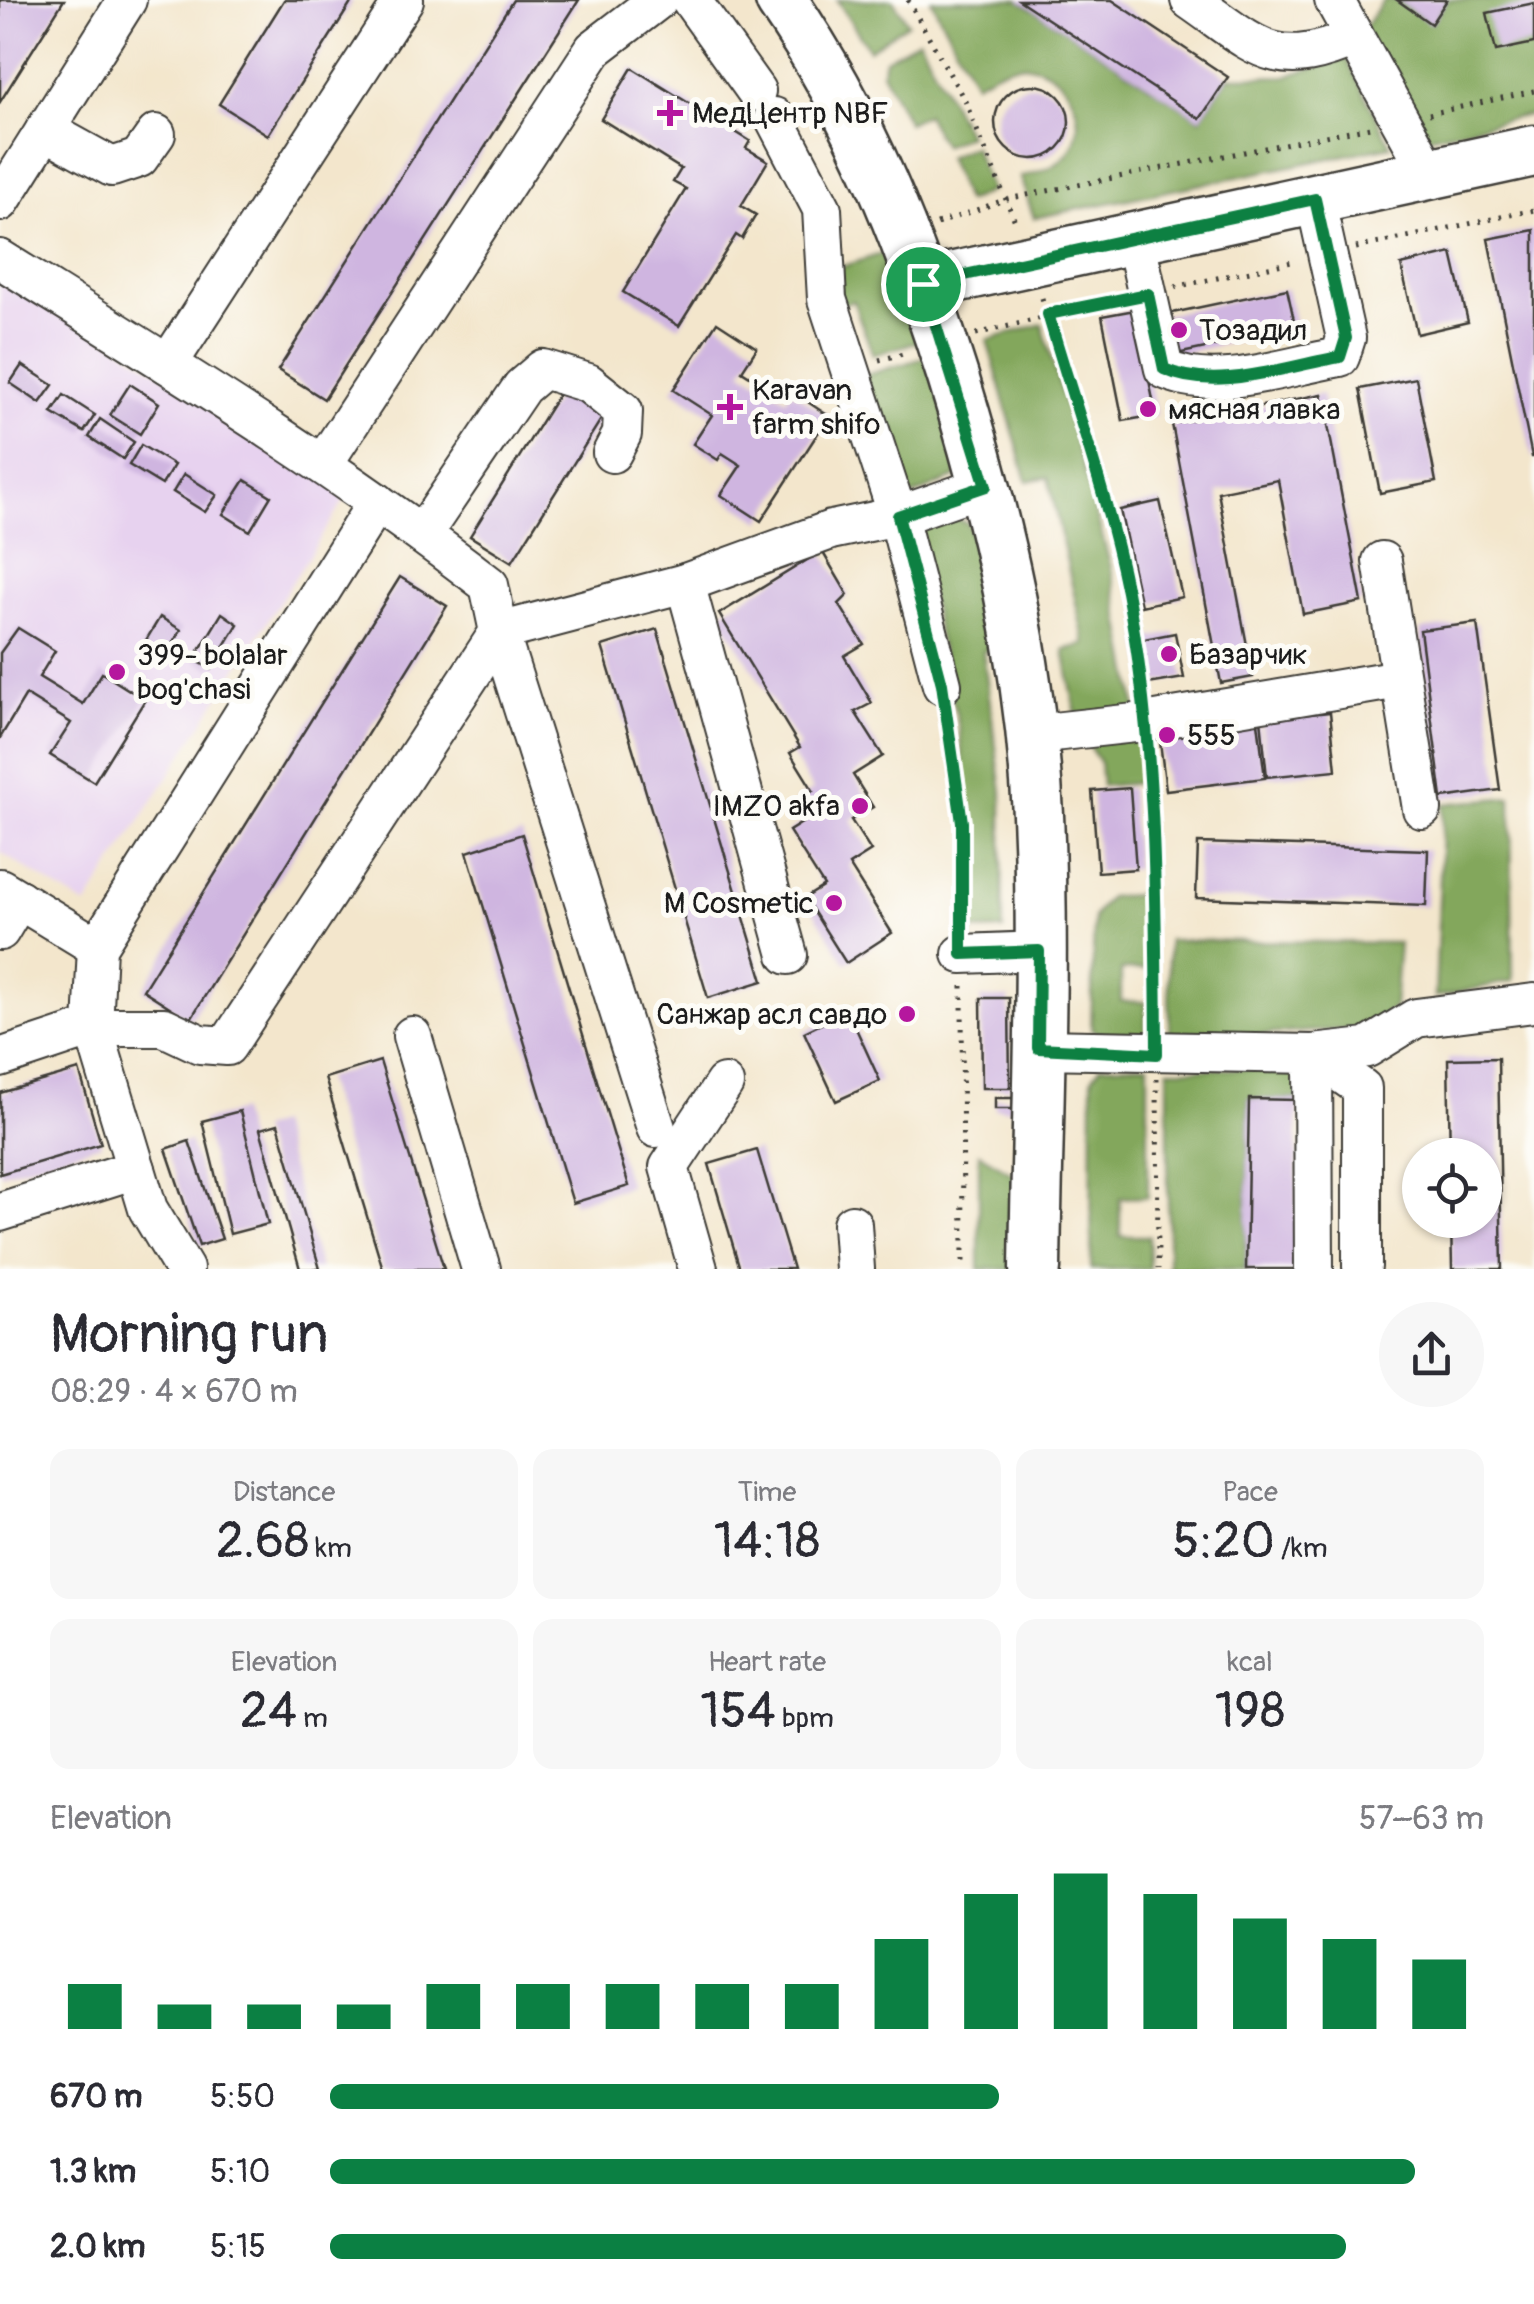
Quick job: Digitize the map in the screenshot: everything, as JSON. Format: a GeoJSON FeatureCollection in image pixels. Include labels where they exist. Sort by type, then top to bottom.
{"type":"FeatureCollection","features":[{"type":"Feature","properties":{"kind":"main road"},"geometry":{"type":"LineString","coordinates":[[781,0],[854,122],[935,282],[986,486],[1020,654],[1035,773],[1039,951],[1049,1049],[1059,1269]]}},
{"type":"Feature","properties":{"kind":"main road"},"geometry":{"type":"LineString","coordinates":[[815,0],[877,109],[1010,486],[1053,732],[1062,872],[1034,1269]]}},
{"type":"Feature","properties":{"kind":"main road"},"geometry":{"type":"LineString","coordinates":[[935,282],[1534,152]]}},
{"type":"Feature","properties":{"kind":"lane"},"geometry":{"type":"LineString","coordinates":[[0,202],[126,0]]}},
{"type":"Feature","properties":{"kind":"lane"},"geometry":{"type":"LineString","coordinates":[[168,364],[404,0]]}},
{"type":"Feature","properties":{"kind":"lane"},"geometry":{"type":"LineString","coordinates":[[323,464],[594,48],[658,0]]}},
{"type":"Feature","properties":{"kind":"lane"},"geometry":{"type":"LineString","coordinates":[[691,0],[764,104],[822,209],[826,299],[898,516],[942,684]]}},
{"type":"Feature","properties":{"kind":"lane"},"geometry":{"type":"LineString","coordinates":[[1190,0],[1266,52],[1314,55],[1352,38]]}},
{"type":"Feature","properties":{"kind":"lane"},"geometry":{"type":"LineString","coordinates":[[1334,0],[1430,174]]}},
{"type":"Feature","properties":{"kind":"lane"},"geometry":{"type":"LineString","coordinates":[[45,130],[112,167],[139,158],[156,134]]}},
{"type":"Feature","properties":{"kind":"lane"},"geometry":{"type":"LineString","coordinates":[[1135,238],[1164,369],[1185,379],[1208,380],[1340,357],[1346,338],[1315,199]]}},
{"type":"Feature","properties":{"kind":"lane"},"geometry":{"type":"LineString","coordinates":[[0,259],[323,464],[489,585],[499,632],[656,1128]]}},
{"type":"Feature","properties":{"kind":"lane"},"geometry":{"type":"LineString","coordinates":[[422,533],[522,386],[544,370],[588,383],[623,411],[622,434],[612,454]]}},
{"type":"Feature","properties":{"kind":"lane"},"geometry":{"type":"LineString","coordinates":[[0,1058],[93,1027],[164,1026],[200,1044],[227,1046],[499,632],[685,582],[830,530],[898,516],[986,486]]}},
{"type":"Feature","properties":{"kind":"lane"},"geometry":{"type":"LineString","coordinates":[[184,1269],[148,1209],[93,1027],[97,947],[376,502]]}},
{"type":"Feature","properties":{"kind":"lane"},"geometry":{"type":"LineString","coordinates":[[1382,560],[1422,808]]}},
{"type":"Feature","properties":{"kind":"lane"},"geometry":{"type":"LineString","coordinates":[[685,582],[788,954]]}},
{"type":"Feature","properties":{"kind":"lane"},"geometry":{"type":"LineString","coordinates":[[1053,732],[1144,722],[1399,679]]}},
{"type":"Feature","properties":{"kind":"lane"},"geometry":{"type":"LineString","coordinates":[[6,906],[97,947]]}},
{"type":"Feature","properties":{"kind":"lane"},"geometry":{"type":"LineString","coordinates":[[962,954],[1039,951]]}},
{"type":"Feature","properties":{"kind":"lane"},"geometry":{"type":"LineString","coordinates":[[1049,1049],[1313,1054],[1368,1048],[1416,1018],[1534,1002]]}},
{"type":"Feature","properties":{"kind":"lane"},"geometry":{"type":"LineString","coordinates":[[412,1036],[481,1269]]}},
{"type":"Feature","properties":{"kind":"lane"},"geometry":{"type":"LineString","coordinates":[[1313,1054],[1362,1088],[1362,1267]]}},
{"type":"Feature","properties":{"kind":"lane"},"geometry":{"type":"LineString","coordinates":[[1313,1054],[1314,1269]]}},
{"type":"Feature","properties":{"kind":"lane"},"geometry":{"type":"LineString","coordinates":[[698,1269],[668,1167],[724,1084]]}},
{"type":"Feature","properties":{"kind":"lane"},"geometry":{"type":"LineString","coordinates":[[0,1212],[136,1169]]}},
{"type":"Feature","properties":{"kind":"lane"},"geometry":{"type":"LineString","coordinates":[[852,1224],[855,1269]]}},
{"type":"Feature","properties":{"kind":"path"},"geometry":{"type":"LineString","coordinates":[[908,0],[941,53],[1007,198],[1048,314],[1126,592],[1144,722],[1156,923],[1158,1269]]}},
{"type":"Feature","properties":{"kind":"path"},"geometry":{"type":"LineString","coordinates":[[1007,198],[1534,91]]}},
{"type":"Feature","properties":{"kind":"path"},"geometry":{"type":"LineString","coordinates":[[1048,314],[1534,210]]}},
{"type":"Feature","properties":{"kind":"path"},"geometry":{"type":"LineString","coordinates":[[942,684],[962,822],[963,1269]]}},
{"type":"Feature","properties":{"kind":"shaded area","name":"399- bolalar bog'chasi"},"geometry":{"type":"Polygon","coordinates":[[[0,271],[349,493],[86,906],[0,852],[0,271]]]}},
{"type":"Feature","properties":{"kind":"green space"},"geometry":{"type":"Polygon","coordinates":[[[837,0],[893,0],[908,23],[869,50],[837,0]]]}},
{"type":"Feature","properties":{"kind":"green space"},"geometry":{"type":"Polygon","coordinates":[[[931,0],[1019,0],[1200,119],[1228,77],[1286,76],[1346,58],[1391,146],[1034,218],[1020,177],[1052,166],[1068,153],[1078,126],[1072,98],[1053,75],[1026,65],[1006,68],[975,83],[931,0]]]}},
{"type":"Feature","properties":{"kind":"green space"},"geometry":{"type":"Polygon","coordinates":[[[1384,0],[1397,0],[1431,23],[1447,0],[1534,0],[1534,114],[1423,138],[1363,29],[1384,0]]]}},
{"type":"Feature","properties":{"kind":"green space"},"geometry":{"type":"Polygon","coordinates":[[[919,39],[968,135],[943,146],[926,114],[908,123],[882,72],[885,59],[919,39]]]}},
{"type":"Feature","properties":{"kind":"green space"},"geometry":{"type":"Polygon","coordinates":[[[973,146],[991,191],[966,202],[947,157],[973,146]]]}},
{"type":"Feature","properties":{"kind":"green space"},"geometry":{"type":"Polygon","coordinates":[[[890,251],[924,340],[873,355],[853,301],[835,307],[838,268],[890,251]]]}},
{"type":"Feature","properties":{"kind":"green space"},"geometry":{"type":"Polygon","coordinates":[[[1042,324],[1111,567],[1137,711],[1079,716],[1075,710],[1064,650],[1085,644],[1048,477],[1027,481],[987,340],[1042,324]]]}},
{"type":"Feature","properties":{"kind":"green space"},"geometry":{"type":"Polygon","coordinates":[[[930,356],[962,465],[956,477],[901,501],[862,376],[930,356]]]}},
{"type":"Feature","properties":{"kind":"green space"},"geometry":{"type":"Polygon","coordinates":[[[950,517],[968,523],[1006,646],[983,651],[1002,791],[1003,930],[970,931],[969,828],[959,728],[915,530],[950,517]]]}},
{"type":"Feature","properties":{"kind":"green space"},"geometry":{"type":"Polygon","coordinates":[[[1139,738],[1142,783],[1102,786],[1100,763],[1087,743],[1139,738]]]}},
{"type":"Feature","properties":{"kind":"green space"},"geometry":{"type":"Polygon","coordinates":[[[1511,797],[1513,981],[1435,997],[1443,804],[1511,797]]]}},
{"type":"Feature","properties":{"kind":"green space"},"geometry":{"type":"Polygon","coordinates":[[[1146,894],[1146,969],[1121,970],[1121,1001],[1146,1002],[1146,1040],[1098,1033],[1091,1029],[1094,916],[1109,897],[1146,894]]]}},
{"type":"Feature","properties":{"kind":"green space"},"geometry":{"type":"Polygon","coordinates":[[[1168,940],[1399,943],[1394,1007],[1368,1028],[1170,1040],[1168,940]]]}},
{"type":"Feature","properties":{"kind":"green space"},"geometry":{"type":"Polygon","coordinates":[[[1148,1064],[1148,1197],[1120,1198],[1120,1236],[1149,1236],[1149,1269],[1091,1269],[1092,1078],[1101,1066],[1148,1064]]]}},
{"type":"Feature","properties":{"kind":"green space"},"geometry":{"type":"Polygon","coordinates":[[[1168,1069],[1297,1069],[1298,1100],[1249,1099],[1246,1269],[1168,1269],[1168,1069]]]}},
{"type":"Feature","properties":{"kind":"green space"},"geometry":{"type":"Polygon","coordinates":[[[979,1153],[1016,1176],[1016,1269],[979,1269],[979,1153]]]}},
{"type":"Feature","properties":{"kind":"building"},"geometry":{"type":"Polygon","coordinates":[[[0,0],[64,0],[0,102],[0,0]]]}},
{"type":"Feature","properties":{"kind":"building"},"geometry":{"type":"Polygon","coordinates":[[[284,0],[353,0],[268,135],[219,104],[284,0]]]}},
{"type":"Feature","properties":{"kind":"building"},"geometry":{"type":"Polygon","coordinates":[[[513,0],[579,0],[324,399],[278,370],[513,0]]]}},
{"type":"Feature","properties":{"kind":"building"},"geometry":{"type":"Polygon","coordinates":[[[1019,0],[1112,0],[1228,77],[1200,119],[1019,0]]]}},
{"type":"Feature","properties":{"kind":"building"},"geometry":{"type":"Polygon","coordinates":[[[1397,0],[1447,0],[1431,24],[1397,0]]]}},
{"type":"Feature","properties":{"kind":"building"},"geometry":{"type":"Polygon","coordinates":[[[1534,3],[1534,43],[1496,51],[1487,13],[1534,3]]]}},
{"type":"Feature","properties":{"kind":"building"},"geometry":{"type":"Polygon","coordinates":[[[632,68],[750,141],[746,148],[768,161],[741,206],[756,215],[742,239],[736,235],[679,326],[623,292],[686,189],[673,182],[681,169],[601,119],[632,68]]]}},
{"type":"Feature","properties":{"kind":"building"},"geometry":{"type":"Polygon","coordinates":[[[1032,85],[1058,96],[1069,122],[1058,148],[1032,159],[1006,148],[995,122],[1006,96],[1032,85]]]}},
{"type":"Feature","properties":{"kind":"building"},"geometry":{"type":"Polygon","coordinates":[[[1534,230],[1534,457],[1532,457],[1488,239],[1534,230]]]}},
{"type":"Feature","properties":{"kind":"building"},"geometry":{"type":"Polygon","coordinates":[[[1452,253],[1468,322],[1417,334],[1401,265],[1452,253]]]}},
{"type":"Feature","properties":{"kind":"building"},"geometry":{"type":"Polygon","coordinates":[[[1287,289],[1296,329],[1172,355],[1163,315],[1287,289]]]}},
{"type":"Feature","properties":{"kind":"building"},"geometry":{"type":"Polygon","coordinates":[[[1135,310],[1156,415],[1123,421],[1102,316],[1135,310]]]}},
{"type":"Feature","properties":{"kind":"building"},"geometry":{"type":"Polygon","coordinates":[[[717,322],[757,348],[742,371],[786,399],[791,391],[829,416],[761,521],[721,495],[741,465],[722,453],[718,460],[693,444],[712,415],[673,390],[717,322]]]}},
{"type":"Feature","properties":{"kind":"building"},"geometry":{"type":"Polygon","coordinates":[[[22,365],[53,385],[40,403],[10,383],[22,365]]]}},
{"type":"Feature","properties":{"kind":"building"},"geometry":{"type":"Polygon","coordinates":[[[1416,378],[1436,482],[1380,493],[1360,389],[1416,378]]]}},
{"type":"Feature","properties":{"kind":"building"},"geometry":{"type":"Polygon","coordinates":[[[130,384],[159,403],[140,434],[110,415],[130,384]]]}},
{"type":"Feature","properties":{"kind":"building"},"geometry":{"type":"Polygon","coordinates":[[[563,387],[605,413],[512,562],[470,536],[563,387]]]}},
{"type":"Feature","properties":{"kind":"building"},"geometry":{"type":"Polygon","coordinates":[[[1322,394],[1362,602],[1303,614],[1278,480],[1218,492],[1253,677],[1221,683],[1172,424],[1322,394]]]}},
{"type":"Feature","properties":{"kind":"building"},"geometry":{"type":"Polygon","coordinates":[[[64,395],[95,415],[84,432],[52,413],[64,395]]]}},
{"type":"Feature","properties":{"kind":"building"},"geometry":{"type":"Polygon","coordinates":[[[100,419],[134,442],[123,459],[89,437],[100,419]]]}},
{"type":"Feature","properties":{"kind":"building"},"geometry":{"type":"Polygon","coordinates":[[[141,445],[174,465],[162,485],[129,465],[141,445]]]}},
{"type":"Feature","properties":{"kind":"building"},"geometry":{"type":"Polygon","coordinates":[[[184,474],[217,495],[205,512],[173,492],[184,474]]]}},
{"type":"Feature","properties":{"kind":"building"},"geometry":{"type":"Polygon","coordinates":[[[245,480],[271,496],[250,531],[223,514],[245,480]]]}},
{"type":"Feature","properties":{"kind":"building"},"geometry":{"type":"Polygon","coordinates":[[[1160,501],[1182,597],[1141,606],[1120,510],[1160,501]]]}},
{"type":"Feature","properties":{"kind":"building"},"geometry":{"type":"Polygon","coordinates":[[[822,551],[848,595],[839,604],[864,644],[844,656],[872,703],[855,712],[883,756],[853,775],[873,807],[851,820],[871,851],[849,865],[892,933],[846,963],[805,898],[824,886],[789,831],[808,819],[796,800],[813,790],[790,753],[800,747],[719,614],[822,551]]]}},
{"type":"Feature","properties":{"kind":"building"},"geometry":{"type":"Polygon","coordinates":[[[400,577],[447,606],[190,1020],[143,990],[400,577]]]}},
{"type":"Feature","properties":{"kind":"building"},"geometry":{"type":"Polygon","coordinates":[[[222,613],[238,624],[211,669],[194,659],[222,613]]]}},
{"type":"Feature","properties":{"kind":"building"},"geometry":{"type":"Polygon","coordinates":[[[160,617],[181,630],[160,663],[140,650],[160,617]]]}},
{"type":"Feature","properties":{"kind":"building"},"geometry":{"type":"Polygon","coordinates":[[[1477,623],[1500,790],[1442,798],[1420,630],[1477,623]]]}},
{"type":"Feature","properties":{"kind":"building"},"geometry":{"type":"Polygon","coordinates":[[[18,628],[55,651],[39,677],[83,704],[102,673],[145,700],[94,782],[50,755],[71,723],[26,695],[0,738],[0,653],[18,628]]]}},
{"type":"Feature","properties":{"kind":"building"},"geometry":{"type":"Polygon","coordinates":[[[657,629],[763,981],[708,998],[602,646],[657,629]]]}},
{"type":"Feature","properties":{"kind":"building"},"geometry":{"type":"Polygon","coordinates":[[[1175,633],[1184,678],[1148,684],[1139,640],[1175,633]]]}},
{"type":"Feature","properties":{"kind":"building"},"geometry":{"type":"Polygon","coordinates":[[[1330,712],[1336,770],[1267,777],[1261,719],[1330,712]]]}},
{"type":"Feature","properties":{"kind":"building"},"geometry":{"type":"Polygon","coordinates":[[[1257,714],[1265,778],[1166,790],[1158,726],[1257,714]]]}},
{"type":"Feature","properties":{"kind":"building"},"geometry":{"type":"Polygon","coordinates":[[[1130,788],[1136,869],[1098,872],[1092,791],[1130,788]]]}},
{"type":"Feature","properties":{"kind":"building"},"geometry":{"type":"Polygon","coordinates":[[[522,834],[629,1186],[573,1203],[467,852],[522,834]]]}},
{"type":"Feature","properties":{"kind":"building"},"geometry":{"type":"Polygon","coordinates":[[[1198,843],[1428,850],[1426,906],[1196,898],[1198,843]]]}},
{"type":"Feature","properties":{"kind":"building"},"geometry":{"type":"Polygon","coordinates":[[[981,998],[1009,998],[1010,1088],[982,1088],[981,998]]]}},
{"type":"Feature","properties":{"kind":"building"},"geometry":{"type":"Polygon","coordinates":[[[848,1011],[880,1081],[836,1101],[804,1032],[848,1011]]]}},
{"type":"Feature","properties":{"kind":"building"},"geometry":{"type":"Polygon","coordinates":[[[1498,1058],[1500,1138],[1450,1138],[1448,1059],[1498,1058]]]}},
{"type":"Feature","properties":{"kind":"building"},"geometry":{"type":"Polygon","coordinates":[[[380,1061],[444,1269],[383,1269],[325,1078],[380,1061]]]}},
{"type":"Feature","properties":{"kind":"building"},"geometry":{"type":"Polygon","coordinates":[[[79,1070],[101,1144],[0,1174],[0,1093],[79,1070]]]}},
{"type":"Feature","properties":{"kind":"building"},"geometry":{"type":"Polygon","coordinates":[[[995,1098],[1013,1098],[1013,1109],[995,1109],[995,1098]]]}},
{"type":"Feature","properties":{"kind":"building"},"geometry":{"type":"Polygon","coordinates":[[[1249,1099],[1298,1100],[1295,1269],[1246,1269],[1249,1099]]]}},
{"type":"Feature","properties":{"kind":"building"},"geometry":{"type":"Polygon","coordinates":[[[240,1111],[268,1224],[230,1234],[202,1121],[240,1111]]]}},
{"type":"Feature","properties":{"kind":"building"},"geometry":{"type":"Polygon","coordinates":[[[278,1124],[320,1269],[300,1269],[260,1129],[278,1124]]]}},
{"type":"Feature","properties":{"kind":"building"},"geometry":{"type":"Polygon","coordinates":[[[189,1141],[222,1239],[199,1246],[166,1149],[189,1141]]]}},
{"type":"Feature","properties":{"kind":"building"},"geometry":{"type":"Polygon","coordinates":[[[757,1150],[793,1269],[740,1269],[709,1164],[757,1150]]]}},
{"type":"Feature","properties":{"kind":"building"},"geometry":{"type":"Polygon","coordinates":[[[1451,1238],[1501,1238],[1502,1269],[1452,1269],[1451,1238]]]}},
{"type":"Feature","properties":{"kind":"place","name":"МедЦентр NBF"},"geometry":{"type":"Point","coordinates":[670,113]}},
{"type":"Feature","properties":{"kind":"place","name":"Тозадил"},"geometry":{"type":"Point","coordinates":[1179,330]}},
{"type":"Feature","properties":{"kind":"place","name":"Karavan farm shifo"},"geometry":{"type":"Point","coordinates":[730,407]}},
{"type":"Feature","properties":{"kind":"place","name":"мясная лавка"},"geometry":{"type":"Point","coordinates":[1148,409]}},
{"type":"Feature","properties":{"kind":"place","name":"Базарчик"},"geometry":{"type":"Point","coordinates":[1169,654]}},
{"type":"Feature","properties":{"kind":"place","name":"399- bolalar bog'chasi"},"geometry":{"type":"Point","coordinates":[117,672]}},
{"type":"Feature","properties":{"kind":"place","name":"555"},"geometry":{"type":"Point","coordinates":[1167,735]}},
{"type":"Feature","properties":{"kind":"place","name":"IMZO akfa"},"geometry":{"type":"Point","coordinates":[860,806]}},
{"type":"Feature","properties":{"kind":"place","name":"M Cosmetic"},"geometry":{"type":"Point","coordinates":[834,903]}},
{"type":"Feature","properties":{"kind":"place","name":"Санжар асл савдо"},"geometry":{"type":"Point","coordinates":[907,1014]}},
{"type":"Feature","properties":{"kind":"route"},"geometry":{"type":"LineString","coordinates":[[1315,199],[1346,338],[1340,357],[1208,380],[1185,379],[1164,369],[1148,294],[1048,314],[1126,592],[1144,722],[1156,923],[1157,1054],[1038,1048],[1039,951],[962,954],[962,822],[942,684],[898,516],[986,486],[923,284],[1315,199]]}}]}
